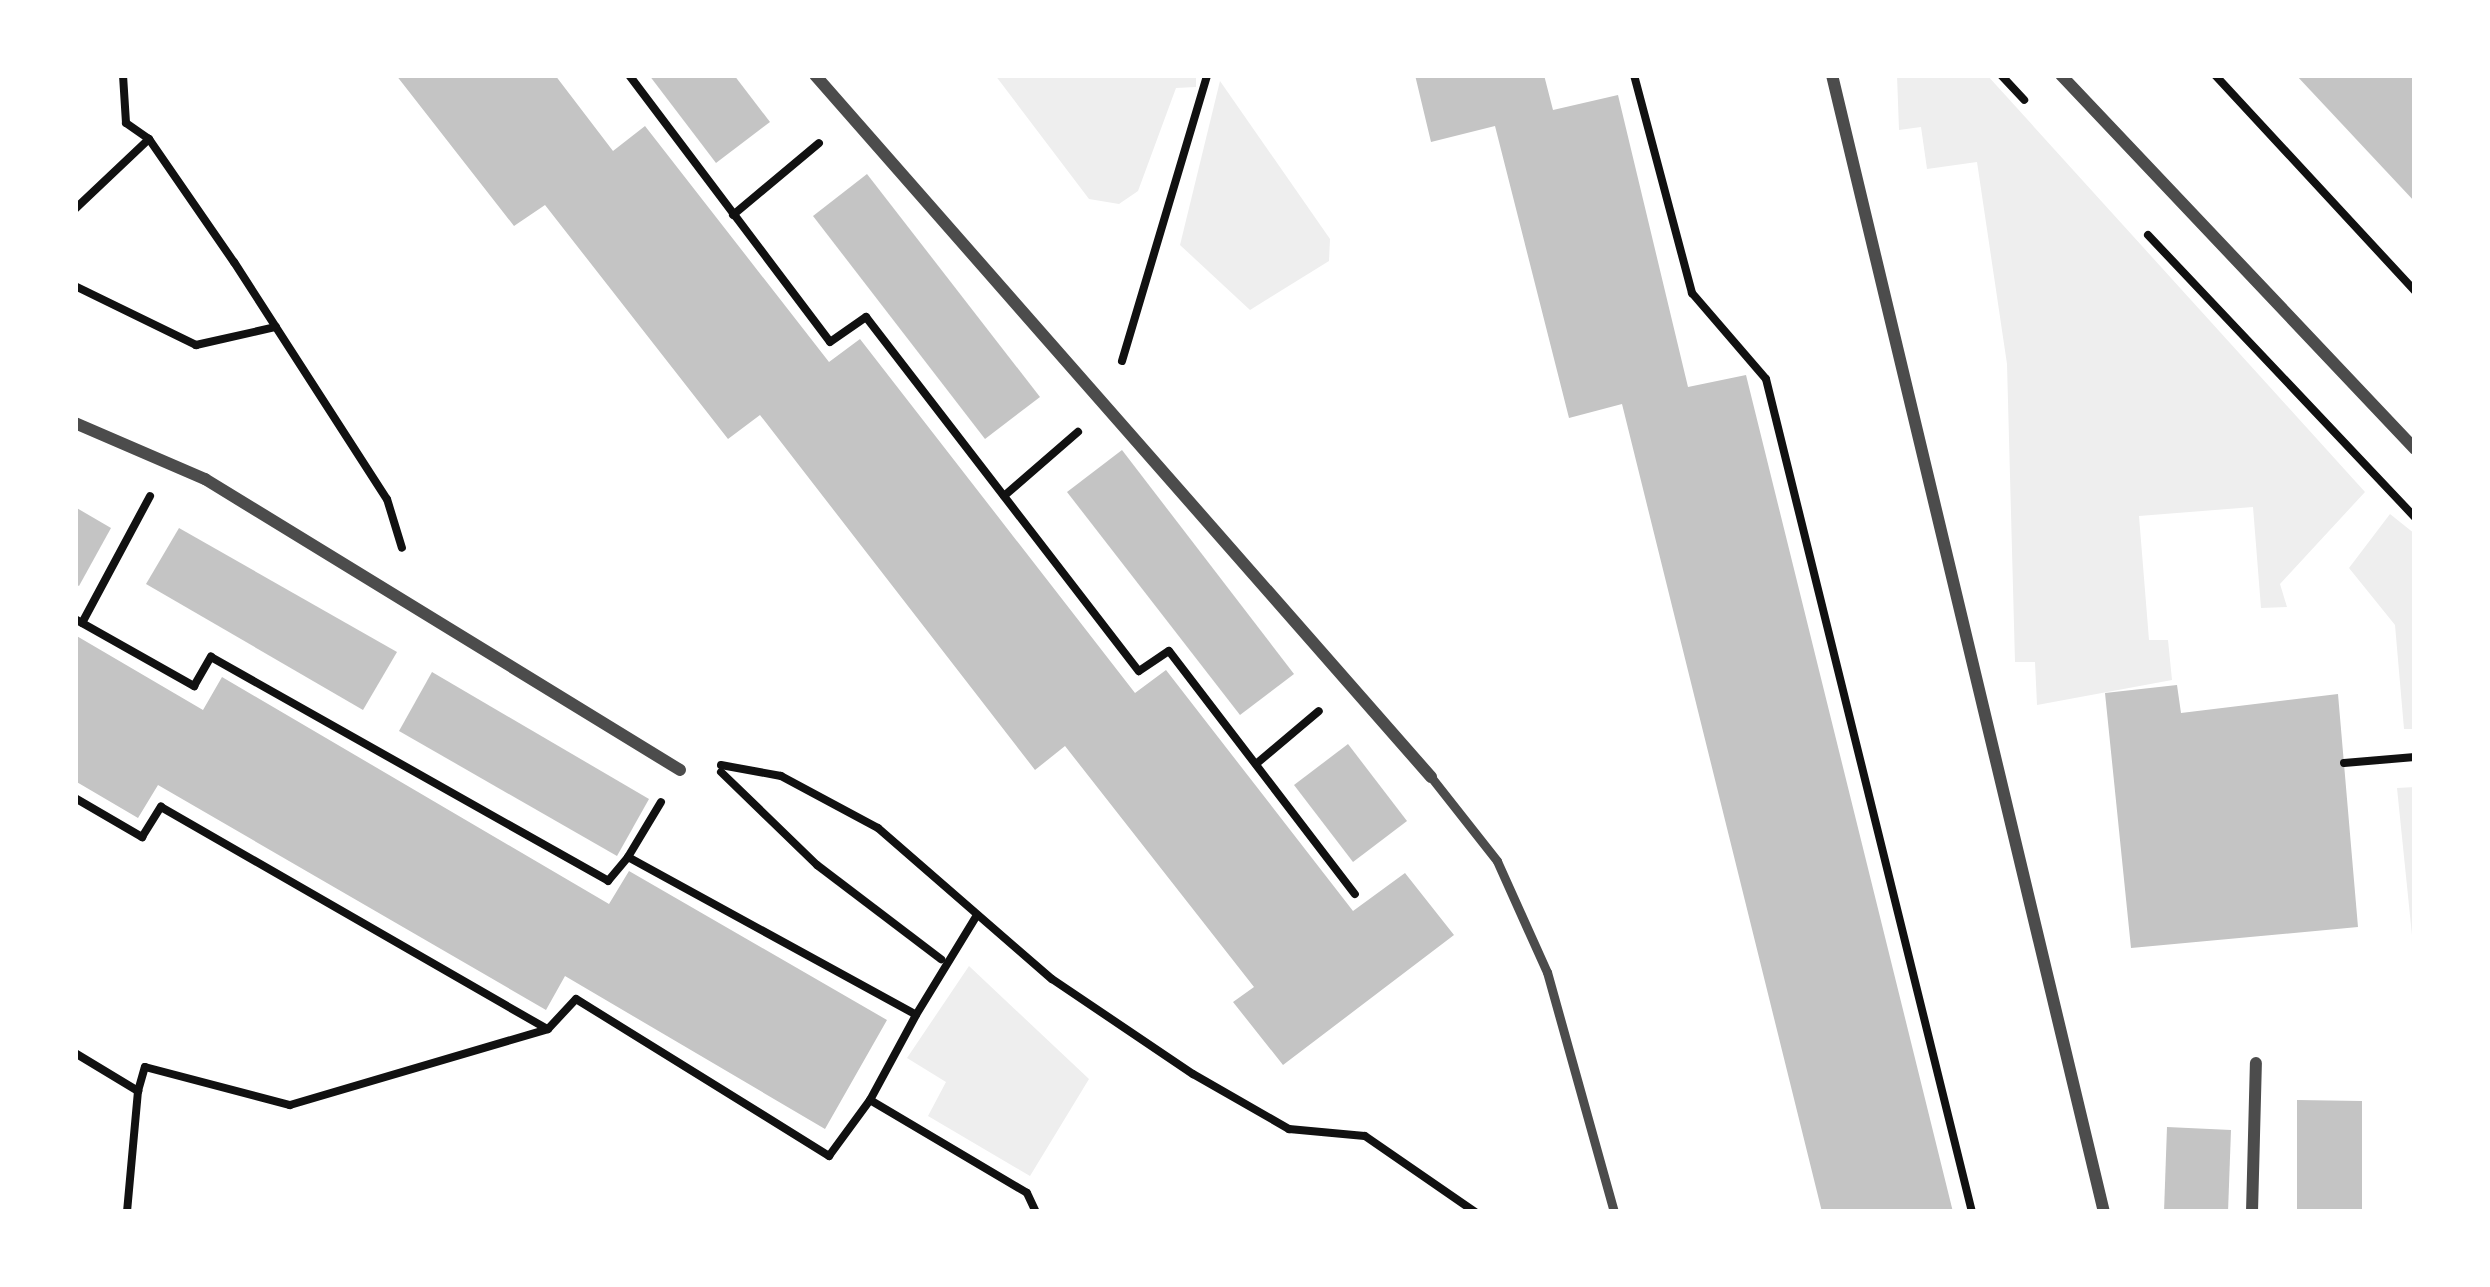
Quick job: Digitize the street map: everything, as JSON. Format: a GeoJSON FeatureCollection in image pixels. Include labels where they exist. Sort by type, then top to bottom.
{"type":"FeatureCollection","features":[{"type":"Feature","properties":{"kind":"street"},"geometry":{"type":"LineString","coordinates":[[814,75],[1431,777]]}},
{"type":"Feature","properties":{"kind":"street"},"geometry":{"type":"LineString","coordinates":[[1832,75],[2104,1212]]}},
{"type":"Feature","properties":{"kind":"street"},"geometry":{"type":"LineString","coordinates":[[2061,75],[2415,449]]}},
{"type":"Feature","properties":{"kind":"street"},"geometry":{"type":"LineString","coordinates":[[75,424],[167,463],[420,607],[680,770]]}},
{"type":"Feature","properties":{"kind":"street"},"geometry":{"type":"LineString","coordinates":[[2252,1212],[2256,1063]]}},
{"type":"Feature","properties":{"kind":"lane"},"geometry":{"type":"LineString","coordinates":[[1431,777],[1497,861],[1547,972],[1614,1212]]}},
{"type":"Feature","properties":{"kind":"path"},"geometry":{"type":"LineString","coordinates":[[123,75],[126,124],[149,139],[387,499],[420,607]]}},
{"type":"Feature","properties":{"kind":"path"},"geometry":{"type":"LineString","coordinates":[[629,75],[830,342],[866,317],[1139,671],[1169,651],[1355,894]]}},
{"type":"Feature","properties":{"kind":"path"},"geometry":{"type":"LineString","coordinates":[[1004,496],[1109,406],[1208,75]]}},
{"type":"Feature","properties":{"kind":"path"},"geometry":{"type":"LineString","coordinates":[[1634,75],[1692,293],[1766,379],[1972,1212]]}},
{"type":"Feature","properties":{"kind":"path"},"geometry":{"type":"LineString","coordinates":[[2001,75],[2032,110]]}},
{"type":"Feature","properties":{"kind":"path"},"geometry":{"type":"LineString","coordinates":[[2215,75],[2415,291]]}},
{"type":"Feature","properties":{"kind":"path"},"geometry":{"type":"LineString","coordinates":[[733,215],[853,115]]}},
{"type":"Feature","properties":{"kind":"path"},"geometry":{"type":"LineString","coordinates":[[75,208],[149,139]]}},
{"type":"Feature","properties":{"kind":"path"},"geometry":{"type":"LineString","coordinates":[[2143,230],[2415,517]]}},
{"type":"Feature","properties":{"kind":"path"},"geometry":{"type":"LineString","coordinates":[[75,286],[196,345],[276,327]]}},
{"type":"Feature","properties":{"kind":"path"},"geometry":{"type":"LineString","coordinates":[[167,463],[79,621],[194,686],[211,657],[608,881],[628,857],[680,770]]}},
{"type":"Feature","properties":{"kind":"path"},"geometry":{"type":"LineString","coordinates":[[1256,764],[1351,684]]}},
{"type":"Feature","properties":{"kind":"path"},"geometry":{"type":"LineString","coordinates":[[2344,764],[2415,758]]}},
{"type":"Feature","properties":{"kind":"path"},"geometry":{"type":"LineString","coordinates":[[941,959],[817,865],[716,764],[782,776],[878,828],[977,915],[1193,1074],[1289,1130],[1364,1136],[1475,1212]]}},
{"type":"Feature","properties":{"kind":"path"},"geometry":{"type":"LineString","coordinates":[[75,798],[142,837],[161,807],[548,1029]]}},
{"type":"Feature","properties":{"kind":"path"},"geometry":{"type":"LineString","coordinates":[[628,857],[916,1015]]}},
{"type":"Feature","properties":{"kind":"path"},"geometry":{"type":"LineString","coordinates":[[128,1212],[138,1091],[145,1067],[290,1106],[548,1029],[575,999],[829,1156],[869,1100],[941,959],[977,915]]}},
{"type":"Feature","properties":{"kind":"path"},"geometry":{"type":"LineString","coordinates":[[75,1054],[138,1091]]}},
{"type":"Feature","properties":{"kind":"path"},"geometry":{"type":"LineString","coordinates":[[869,1100],[1027,1193],[1036,1212]]}},
{"type":"Feature","properties":{"kind":"shaded area"},"geometry":{"type":"Polygon","coordinates":[[[995,75],[1196,75],[1196,87],[1176,88],[1138,191],[1119,204],[1089,199],[995,75]]]}},
{"type":"Feature","properties":{"kind":"shaded area"},"geometry":{"type":"Polygon","coordinates":[[[1897,75],[1987,75],[2365,492],[2280,584],[2287,607],[2261,608],[2253,507],[2139,516],[2149,640],[2168,640],[2172,680],[2037,705],[2035,662],[2015,662],[2007,364],[1977,162],[1927,169],[1921,127],[1899,130],[1897,75]]]}},
{"type":"Feature","properties":{"kind":"shaded area"},"geometry":{"type":"Polygon","coordinates":[[[1220,81],[1330,239],[1329,261],[1250,310],[1180,245],[1220,81]]]}},
{"type":"Feature","properties":{"kind":"shaded area"},"geometry":{"type":"Polygon","coordinates":[[[2390,514],[2415,534],[2415,729],[2404,729],[2395,625],[2349,568],[2390,514]]]}},
{"type":"Feature","properties":{"kind":"shaded area"},"geometry":{"type":"Polygon","coordinates":[[[2415,787],[2415,945],[2413,945],[2397,788],[2415,787]]]}},
{"type":"Feature","properties":{"kind":"shaded area"},"geometry":{"type":"Polygon","coordinates":[[[969,966],[1089,1079],[1030,1176],[928,1116],[946,1082],[907,1058],[969,966]]]}},
{"type":"Feature","properties":{"kind":"building"},"geometry":{"type":"Polygon","coordinates":[[[396,75],[555,75],[613,151],[645,126],[829,362],[860,339],[1135,693],[1166,670],[1353,911],[1405,873],[1454,935],[1283,1065],[1233,1002],[1254,987],[1065,746],[1035,770],[760,415],[728,439],[545,205],[514,226],[396,75]]]}},
{"type":"Feature","properties":{"kind":"building"},"geometry":{"type":"Polygon","coordinates":[[[649,75],[734,75],[770,122],[716,163],[649,75]]]}},
{"type":"Feature","properties":{"kind":"building"},"geometry":{"type":"Polygon","coordinates":[[[1415,75],[1544,75],[1553,110],[1618,95],[1688,387],[1746,375],[1953,1212],[1822,1212],[1622,404],[1569,418],[1495,126],[1431,142],[1415,75]]]}},
{"type":"Feature","properties":{"kind":"building"},"geometry":{"type":"Polygon","coordinates":[[[2296,75],[2415,75],[2415,202],[2296,75]]]}},
{"type":"Feature","properties":{"kind":"building"},"geometry":{"type":"Polygon","coordinates":[[[867,174],[1040,397],[985,439],[813,216],[867,174]]]}},
{"type":"Feature","properties":{"kind":"building"},"geometry":{"type":"Polygon","coordinates":[[[1122,450],[1294,674],[1240,715],[1067,492],[1122,450]]]}},
{"type":"Feature","properties":{"kind":"building"},"geometry":{"type":"Polygon","coordinates":[[[75,507],[111,528],[79,586],[75,584],[75,507]]]}},
{"type":"Feature","properties":{"kind":"building"},"geometry":{"type":"Polygon","coordinates":[[[179,528],[397,652],[363,710],[146,584],[179,528]]]}},
{"type":"Feature","properties":{"kind":"building"},"geometry":{"type":"Polygon","coordinates":[[[75,635],[203,710],[222,677],[609,904],[629,871],[887,1020],[825,1129],[565,976],[546,1010],[158,785],[138,818],[75,781],[75,635]]]}},
{"type":"Feature","properties":{"kind":"building"},"geometry":{"type":"Polygon","coordinates":[[[432,672],[649,799],[617,856],[399,731],[432,672]]]}},
{"type":"Feature","properties":{"kind":"building"},"geometry":{"type":"Polygon","coordinates":[[[2177,685],[2181,713],[2338,694],[2358,927],[2131,948],[2105,693],[2177,685]]]}},
{"type":"Feature","properties":{"kind":"building"},"geometry":{"type":"Polygon","coordinates":[[[1348,744],[1407,821],[1353,862],[1294,785],[1348,744]]]}},
{"type":"Feature","properties":{"kind":"building"},"geometry":{"type":"Polygon","coordinates":[[[2297,1100],[2362,1101],[2362,1212],[2297,1212],[2297,1100]]]}},
{"type":"Feature","properties":{"kind":"building"},"geometry":{"type":"Polygon","coordinates":[[[2167,1127],[2231,1130],[2228,1212],[2164,1212],[2167,1127]]]}}]}
